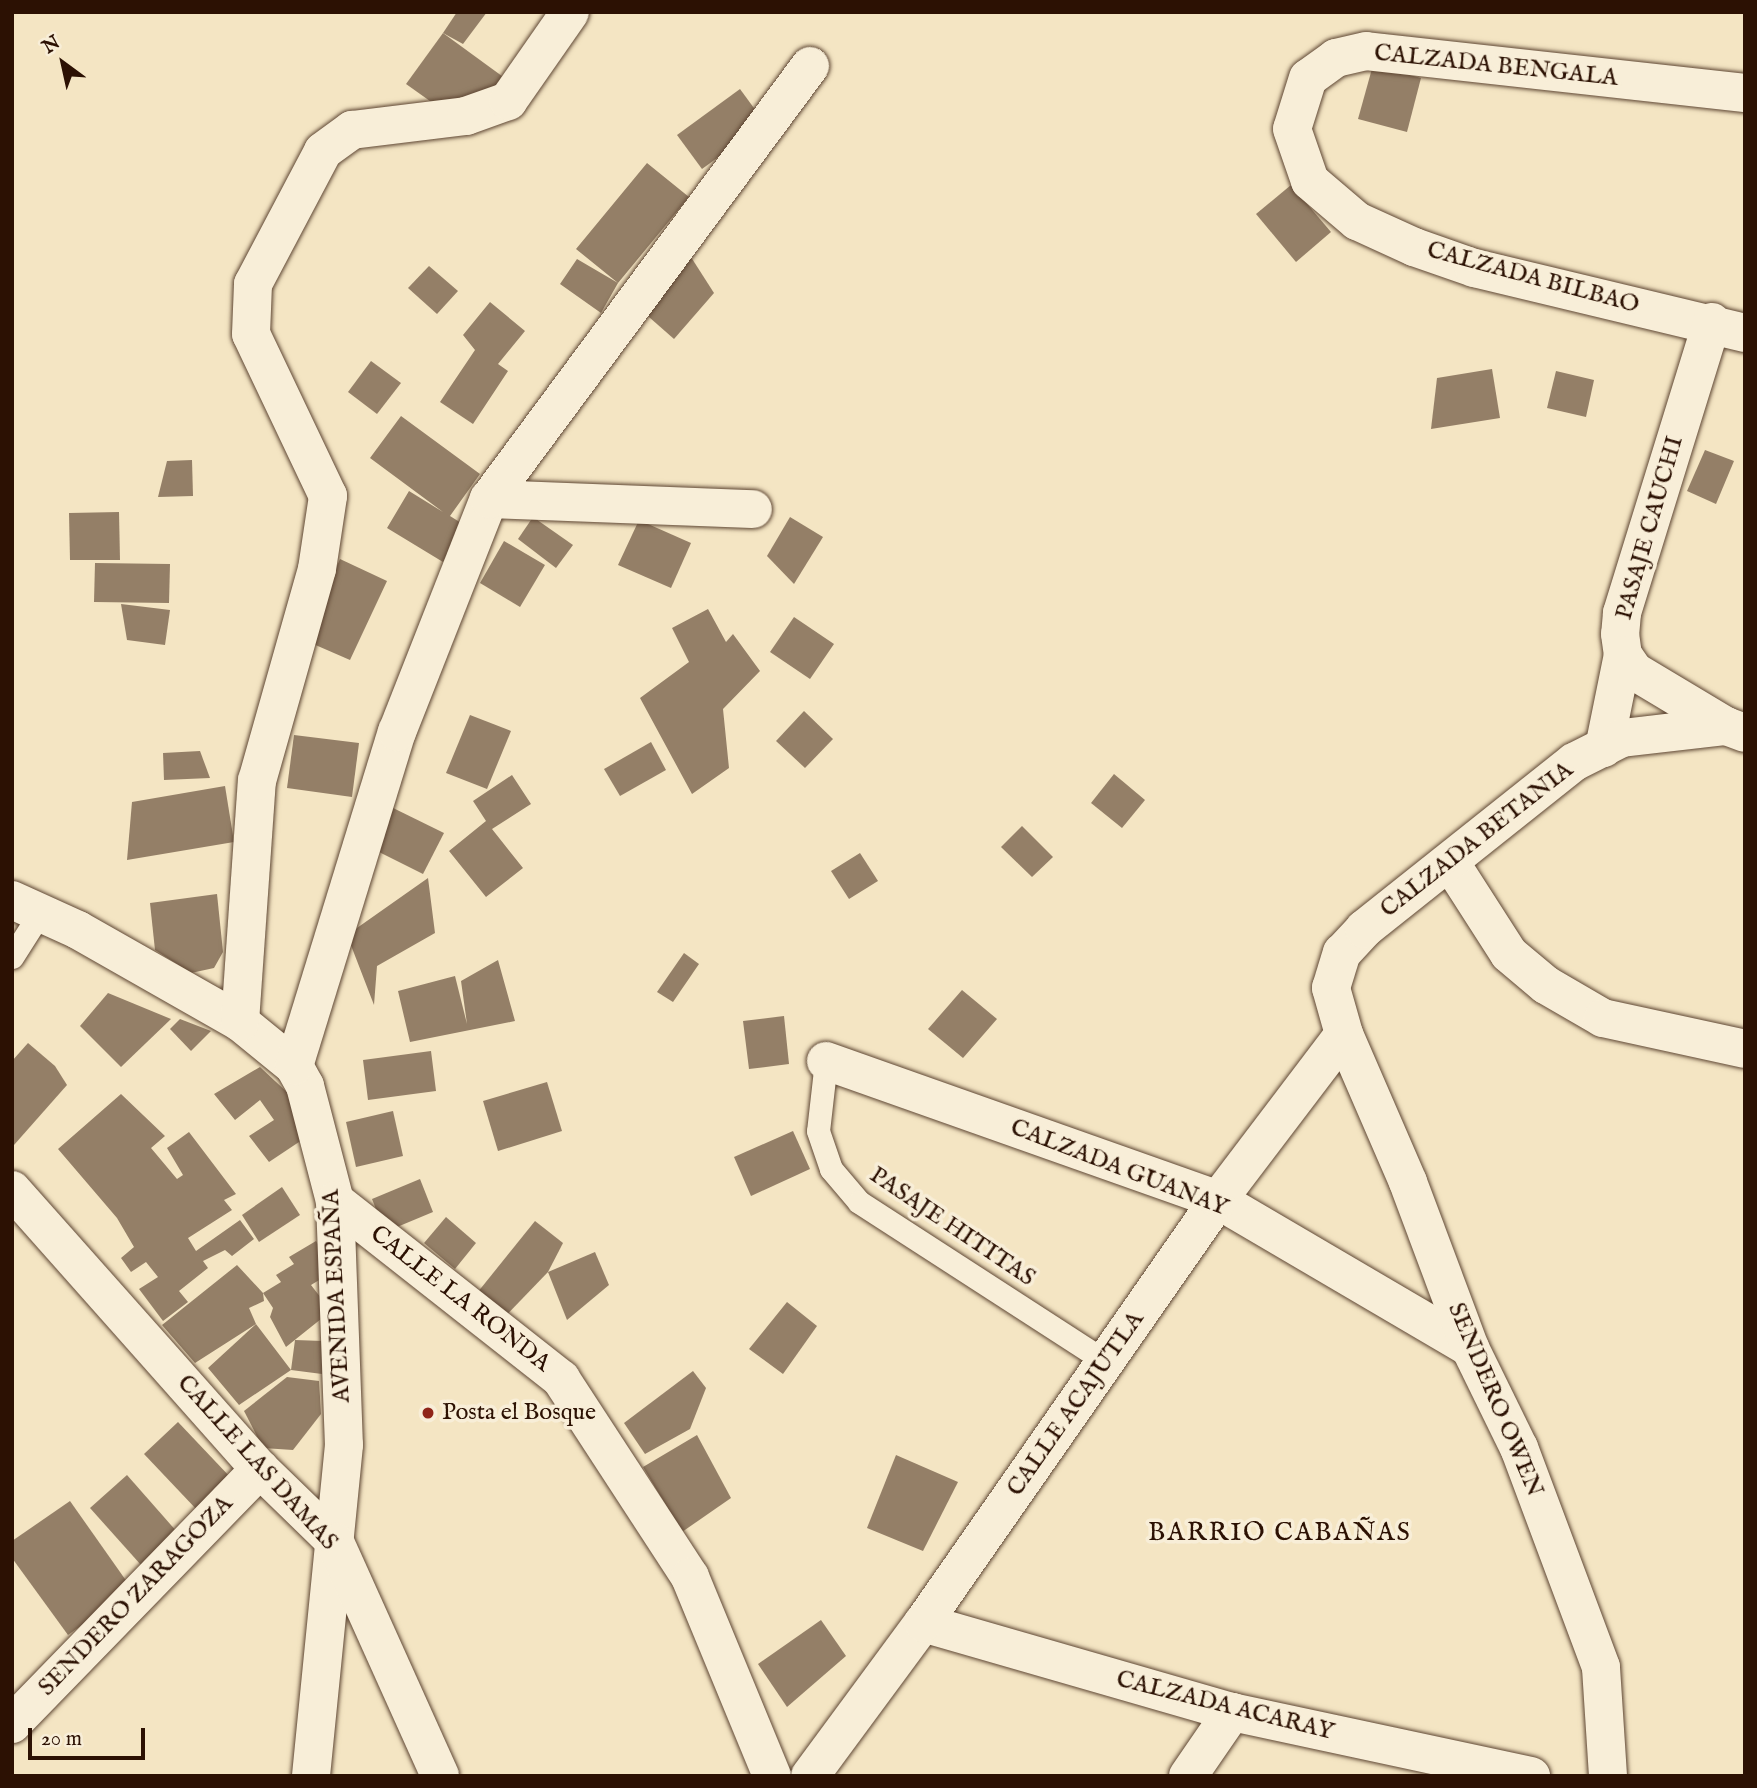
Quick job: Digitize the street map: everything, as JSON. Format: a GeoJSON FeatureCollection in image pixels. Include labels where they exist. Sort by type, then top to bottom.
{"type":"FeatureCollection","features":[{"type":"Feature","properties":{"kind":"street"},"geometry":{"type":"LineString","coordinates":[[240,1023],[257,781],[317,569],[328,496],[251,334],[253,284],[323,151],[352,130],[466,116],[508,102],[570,12]]}},
{"type":"Feature","properties":{"kind":"street","name":"CALZADA BENGALA"},"geometry":{"type":"LineString","coordinates":[[1292,129],[1308,78],[1336,58],[1366,51],[1745,93]]}},
{"type":"Feature","properties":{"kind":"street"},"geometry":{"type":"LineString","coordinates":[[294,1066],[397,733],[489,499],[810,66]]}},
{"type":"Feature","properties":{"kind":"street","name":"CALZADA BILBAO"},"geometry":{"type":"LineString","coordinates":[[1292,129],[1310,181],[1368,226],[1474,268],[1728,327]]}},
{"type":"Feature","properties":{"kind":"street","name":"PASAJE CAUCHI"},"geometry":{"type":"LineString","coordinates":[[1728,327],[1622,613],[1623,655],[1634,671],[1735,729]]}},
{"type":"Feature","properties":{"kind":"street"},"geometry":{"type":"LineString","coordinates":[[489,499],[752,509]]}},
{"type":"Feature","properties":{"kind":"street"},"geometry":{"type":"LineString","coordinates":[[1604,748],[1623,655]]}},
{"type":"Feature","properties":{"kind":"street","name":"CALZADA BETANIA"},"geometry":{"type":"LineString","coordinates":[[1344,1034],[1331,988],[1342,953],[1364,929],[1574,762],[1622,738],[1735,729]]}},
{"type":"Feature","properties":{"kind":"street"},"geometry":{"type":"LineString","coordinates":[[1450,862],[1509,954],[1546,985],[1602,1017],[1745,1049]]}},
{"type":"Feature","properties":{"kind":"street","name":"AVENIDA ESPAÑA"},"geometry":{"type":"LineString","coordinates":[[26,907],[240,1023],[294,1066],[321,1134],[335,1201],[344,1445],[311,1776]]}},
{"type":"Feature","properties":{"kind":"street","name":"CALLE ACAJUTLA"},"geometry":{"type":"LineString","coordinates":[[810,1776],[923,1623],[1218,1200],[1344,1034]]}},
{"type":"Feature","properties":{"kind":"street","name":"SENDERO OWEN"},"geometry":{"type":"LineString","coordinates":[[1344,1034],[1408,1182],[1470,1348],[1519,1448],[1601,1667],[1608,1776]]}},
{"type":"Feature","properties":{"kind":"street","name":"CALZADA GUANAY"},"geometry":{"type":"LineString","coordinates":[[826,1061],[1218,1200],[1470,1348]]}},
{"type":"Feature","properties":{"kind":"street","name":"CALLE LAS DAMAS"},"geometry":{"type":"LineString","coordinates":[[12,1190],[260,1469],[335,1542],[440,1776]]}},
{"type":"Feature","properties":{"kind":"street","name":"CALLE LA RONDA"},"geometry":{"type":"LineString","coordinates":[[335,1201],[561,1379],[690,1577],[772,1776]]}},
{"type":"Feature","properties":{"kind":"street","name":"SENDERO ZARAGOZA"},"geometry":{"type":"LineString","coordinates":[[12,1724],[260,1469]]}},
{"type":"Feature","properties":{"kind":"street","name":"CALZADA ACARAY"},"geometry":{"type":"LineString","coordinates":[[923,1623],[1232,1712],[1531,1776]]}},
{"type":"Feature","properties":{"kind":"street"},"geometry":{"type":"LineString","coordinates":[[1188,1776],[1232,1712]]}},
{"type":"Feature","properties":{"kind":"lane"},"geometry":{"type":"LineString","coordinates":[[12,957],[26,907]]}},
{"type":"Feature","properties":{"kind":"lane","name":"PASAJE HITITAS"},"geometry":{"type":"LineString","coordinates":[[826,1061],[818,1131],[831,1169],[859,1202],[1105,1361]]}},
{"type":"Feature","properties":{"kind":"building"},"geometry":{"type":"Polygon","coordinates":[[[457,12],[487,12],[463,44],[443,33],[457,12]]]}},
{"type":"Feature","properties":{"kind":"building"},"geometry":{"type":"Polygon","coordinates":[[[443,33],[506,79],[451,116],[406,84],[443,33]]]}},
{"type":"Feature","properties":{"kind":"building"},"geometry":{"type":"Polygon","coordinates":[[[1373,65],[1421,78],[1407,132],[1358,119],[1373,65]]]}},
{"type":"Feature","properties":{"kind":"building"},"geometry":{"type":"Polygon","coordinates":[[[740,89],[765,123],[702,169],[677,135],[740,89]]]}},
{"type":"Feature","properties":{"kind":"building"},"geometry":{"type":"Polygon","coordinates":[[[647,163],[689,197],[618,283],[576,249],[647,163]]]}},
{"type":"Feature","properties":{"kind":"building"},"geometry":{"type":"Polygon","coordinates":[[[1291,185],[1331,232],[1296,262],[1256,214],[1291,185]]]}},
{"type":"Feature","properties":{"kind":"building"},"geometry":{"type":"Polygon","coordinates":[[[689,254],[714,293],[674,339],[641,310],[689,254]]]}},
{"type":"Feature","properties":{"kind":"building"},"geometry":{"type":"Polygon","coordinates":[[[577,259],[618,283],[601,313],[560,284],[577,259]]]}},
{"type":"Feature","properties":{"kind":"building"},"geometry":{"type":"Polygon","coordinates":[[[429,266],[458,291],[437,314],[408,288],[429,266]]]}},
{"type":"Feature","properties":{"kind":"building"},"geometry":{"type":"Polygon","coordinates":[[[490,302],[525,331],[498,364],[508,371],[473,424],[440,402],[475,350],[463,335],[490,302]]]}},
{"type":"Feature","properties":{"kind":"building"},"geometry":{"type":"Polygon","coordinates":[[[371,361],[401,383],[377,414],[348,392],[371,361]]]}},
{"type":"Feature","properties":{"kind":"building"},"geometry":{"type":"Polygon","coordinates":[[[1492,369],[1500,418],[1431,429],[1437,378],[1492,369]]]}},
{"type":"Feature","properties":{"kind":"building"},"geometry":{"type":"Polygon","coordinates":[[[1556,371],[1594,380],[1586,417],[1547,408],[1556,371]]]}},
{"type":"Feature","properties":{"kind":"building"},"geometry":{"type":"Polygon","coordinates":[[[401,416],[480,474],[450,516],[466,526],[443,562],[387,528],[409,491],[443,512],[370,458],[401,416]]]}},
{"type":"Feature","properties":{"kind":"building"},"geometry":{"type":"Polygon","coordinates":[[[1705,450],[1734,461],[1716,504],[1687,491],[1705,450]]]}},
{"type":"Feature","properties":{"kind":"building"},"geometry":{"type":"Polygon","coordinates":[[[192,460],[193,496],[158,497],[167,461],[192,460]]]}},
{"type":"Feature","properties":{"kind":"building"},"geometry":{"type":"Polygon","coordinates":[[[119,512],[120,560],[70,560],[69,513],[119,512]]]}},
{"type":"Feature","properties":{"kind":"building"},"geometry":{"type":"Polygon","coordinates":[[[533,517],[573,545],[556,568],[518,539],[533,517]]]}},
{"type":"Feature","properties":{"kind":"building"},"geometry":{"type":"Polygon","coordinates":[[[790,517],[823,537],[794,584],[767,556],[790,517]]]}},
{"type":"Feature","properties":{"kind":"building"},"geometry":{"type":"Polygon","coordinates":[[[639,520],[691,543],[671,588],[618,565],[639,520]]]}},
{"type":"Feature","properties":{"kind":"building"},"geometry":{"type":"Polygon","coordinates":[[[504,541],[545,565],[520,607],[480,583],[504,541]]]}},
{"type":"Feature","properties":{"kind":"building"},"geometry":{"type":"Polygon","coordinates":[[[340,559],[387,581],[350,660],[304,640],[340,559]]]}},
{"type":"Feature","properties":{"kind":"building"},"geometry":{"type":"Polygon","coordinates":[[[95,563],[170,564],[169,603],[94,602],[95,563]]]}},
{"type":"Feature","properties":{"kind":"building"},"geometry":{"type":"Polygon","coordinates":[[[121,604],[170,610],[165,645],[127,640],[121,604]]]}},
{"type":"Feature","properties":{"kind":"building"},"geometry":{"type":"Polygon","coordinates":[[[708,609],[726,642],[733,634],[760,671],[723,709],[729,768],[692,794],[640,698],[689,662],[672,628],[708,609]]]}},
{"type":"Feature","properties":{"kind":"building"},"geometry":{"type":"Polygon","coordinates":[[[794,617],[834,644],[810,679],[770,652],[794,617]]]}},
{"type":"Feature","properties":{"kind":"building"},"geometry":{"type":"Polygon","coordinates":[[[804,711],[833,739],[805,768],[776,741],[804,711]]]}},
{"type":"Feature","properties":{"kind":"building"},"geometry":{"type":"Polygon","coordinates":[[[470,715],[511,731],[487,789],[446,773],[470,715]]]}},
{"type":"Feature","properties":{"kind":"building"},"geometry":{"type":"Polygon","coordinates":[[[294,735],[359,743],[352,797],[287,788],[294,735]]]}},
{"type":"Feature","properties":{"kind":"building"},"geometry":{"type":"Polygon","coordinates":[[[651,742],[666,770],[620,796],[604,769],[651,742]]]}},
{"type":"Feature","properties":{"kind":"building"},"geometry":{"type":"Polygon","coordinates":[[[200,751],[210,778],[164,780],[163,753],[200,751]]]}},
{"type":"Feature","properties":{"kind":"building"},"geometry":{"type":"Polygon","coordinates":[[[1114,774],[1145,800],[1122,828],[1091,803],[1114,774]]]}},
{"type":"Feature","properties":{"kind":"building"},"geometry":{"type":"Polygon","coordinates":[[[512,775],[531,804],[492,829],[523,868],[486,897],[449,851],[486,821],[473,801],[512,775]]]}},
{"type":"Feature","properties":{"kind":"building"},"geometry":{"type":"Polygon","coordinates":[[[225,786],[234,842],[127,860],[132,802],[225,786]]]}},
{"type":"Feature","properties":{"kind":"building"},"geometry":{"type":"Polygon","coordinates":[[[387,805],[444,833],[423,874],[367,846],[387,805]]]}},
{"type":"Feature","properties":{"kind":"building"},"geometry":{"type":"Polygon","coordinates":[[[1022,826],[1053,857],[1032,877],[1001,847],[1022,826]]]}},
{"type":"Feature","properties":{"kind":"building"},"geometry":{"type":"Polygon","coordinates":[[[860,853],[878,881],[849,899],[831,871],[860,853]]]}},
{"type":"Feature","properties":{"kind":"building"},"geometry":{"type":"Polygon","coordinates":[[[428,878],[435,933],[377,966],[374,1005],[347,935],[428,878]]]}},
{"type":"Feature","properties":{"kind":"building"},"geometry":{"type":"Polygon","coordinates":[[[217,894],[223,952],[214,968],[191,973],[155,950],[150,903],[217,894]]]}},
{"type":"Feature","properties":{"kind":"building"},"geometry":{"type":"Polygon","coordinates":[[[684,953],[699,964],[673,1002],[657,992],[684,953]]]}},
{"type":"Feature","properties":{"kind":"building"},"geometry":{"type":"Polygon","coordinates":[[[498,960],[515,1021],[410,1042],[398,991],[455,976],[467,1024],[461,981],[498,960]]]}},
{"type":"Feature","properties":{"kind":"building"},"geometry":{"type":"Polygon","coordinates":[[[962,990],[997,1019],[963,1058],[928,1029],[962,990]]]}},
{"type":"Feature","properties":{"kind":"building"},"geometry":{"type":"Polygon","coordinates":[[[108,993],[171,1019],[121,1067],[80,1026],[108,993]]]}},
{"type":"Feature","properties":{"kind":"building"},"geometry":{"type":"Polygon","coordinates":[[[784,1016],[789,1064],[749,1069],[743,1021],[784,1016]]]}},
{"type":"Feature","properties":{"kind":"building"},"geometry":{"type":"Polygon","coordinates":[[[180,1019],[211,1031],[191,1051],[170,1029],[180,1019]]]}},
{"type":"Feature","properties":{"kind":"building"},"geometry":{"type":"Polygon","coordinates":[[[28,1043],[55,1066],[67,1085],[14,1145],[12,1061],[28,1043]]]}},
{"type":"Feature","properties":{"kind":"building"},"geometry":{"type":"Polygon","coordinates":[[[431,1051],[436,1091],[368,1100],[363,1060],[431,1051]]]}},
{"type":"Feature","properties":{"kind":"building"},"geometry":{"type":"Polygon","coordinates":[[[260,1067],[290,1095],[305,1138],[269,1162],[249,1136],[274,1120],[260,1100],[235,1120],[214,1094],[260,1067]]]}},
{"type":"Feature","properties":{"kind":"building"},"geometry":{"type":"Polygon","coordinates":[[[547,1082],[562,1131],[498,1151],[483,1101],[547,1082]]]}},
{"type":"Feature","properties":{"kind":"building"},"geometry":{"type":"Polygon","coordinates":[[[121,1094],[165,1136],[151,1148],[177,1179],[183,1175],[167,1148],[189,1132],[236,1194],[224,1200],[232,1210],[188,1238],[196,1251],[240,1220],[254,1239],[232,1256],[225,1250],[203,1261],[208,1268],[179,1291],[188,1302],[163,1321],[139,1289],[158,1277],[146,1262],[131,1272],[121,1258],[134,1247],[117,1218],[58,1149],[121,1094]]]}},
{"type":"Feature","properties":{"kind":"building"},"geometry":{"type":"Polygon","coordinates":[[[393,1111],[403,1156],[356,1167],[346,1122],[393,1111]]]}},
{"type":"Feature","properties":{"kind":"building"},"geometry":{"type":"Polygon","coordinates":[[[793,1131],[810,1169],[751,1196],[734,1157],[793,1131]]]}},
{"type":"Feature","properties":{"kind":"building"},"geometry":{"type":"Polygon","coordinates":[[[420,1179],[433,1212],[385,1232],[372,1199],[420,1179]]]}},
{"type":"Feature","properties":{"kind":"building"},"geometry":{"type":"Polygon","coordinates":[[[282,1187],[300,1215],[259,1242],[242,1215],[282,1187]]]}},
{"type":"Feature","properties":{"kind":"building"},"geometry":{"type":"Polygon","coordinates":[[[446,1217],[476,1243],[455,1269],[424,1243],[446,1217]]]}},
{"type":"Feature","properties":{"kind":"building"},"geometry":{"type":"Polygon","coordinates":[[[535,1221],[563,1243],[548,1272],[497,1325],[469,1303],[535,1221]]]}},
{"type":"Feature","properties":{"kind":"building"},"geometry":{"type":"Polygon","coordinates":[[[316,1241],[334,1271],[311,1285],[331,1311],[286,1347],[270,1317],[273,1308],[263,1293],[281,1282],[276,1275],[294,1264],[289,1257],[316,1241]]]}},
{"type":"Feature","properties":{"kind":"building"},"geometry":{"type":"Polygon","coordinates":[[[595,1252],[609,1285],[567,1320],[548,1272],[595,1252]]]}},
{"type":"Feature","properties":{"kind":"building"},"geometry":{"type":"Polygon","coordinates":[[[237,1265],[263,1293],[264,1301],[249,1308],[256,1324],[195,1363],[162,1325],[237,1265]]]}},
{"type":"Feature","properties":{"kind":"building"},"geometry":{"type":"Polygon","coordinates":[[[787,1302],[817,1326],[783,1374],[749,1349],[787,1302]]]}},
{"type":"Feature","properties":{"kind":"building"},"geometry":{"type":"Polygon","coordinates":[[[256,1324],[291,1370],[239,1405],[208,1368],[256,1324]]]}},
{"type":"Feature","properties":{"kind":"building"},"geometry":{"type":"Polygon","coordinates":[[[295,1340],[323,1341],[322,1374],[291,1370],[295,1340]]]}},
{"type":"Feature","properties":{"kind":"building"},"geometry":{"type":"Polygon","coordinates":[[[693,1371],[706,1388],[690,1429],[645,1454],[624,1423],[693,1371]]]}},
{"type":"Feature","properties":{"kind":"building"},"geometry":{"type":"Polygon","coordinates":[[[287,1377],[319,1381],[321,1414],[293,1450],[263,1448],[244,1411],[287,1377]]]}},
{"type":"Feature","properties":{"kind":"building"},"geometry":{"type":"Polygon","coordinates":[[[178,1422],[232,1479],[198,1511],[144,1454],[178,1422]]]}},
{"type":"Feature","properties":{"kind":"building"},"geometry":{"type":"Polygon","coordinates":[[[697,1435],[731,1498],[682,1532],[643,1467],[697,1435]]]}},
{"type":"Feature","properties":{"kind":"building"},"geometry":{"type":"Polygon","coordinates":[[[896,1455],[958,1482],[923,1551],[867,1528],[896,1455]]]}},
{"type":"Feature","properties":{"kind":"building"},"geometry":{"type":"Polygon","coordinates":[[[127,1475],[178,1533],[141,1565],[90,1508],[127,1475]]]}},
{"type":"Feature","properties":{"kind":"building"},"geometry":{"type":"Polygon","coordinates":[[[70,1501],[132,1589],[68,1635],[12,1558],[12,1541],[70,1501]]]}},
{"type":"Feature","properties":{"kind":"building"},"geometry":{"type":"Polygon","coordinates":[[[821,1620],[846,1656],[787,1707],[758,1664],[821,1620]]]}},
{"type":"Feature","properties":{"kind":"place","name":"Posta el Bosque"},"geometry":{"type":"Point","coordinates":[428,1413]}},
{"type":"Feature","properties":{"kind":"district","name":"BARRIO CABAÑAS"},"geometry":{"type":"Point","coordinates":[1280,1533]}}]}
